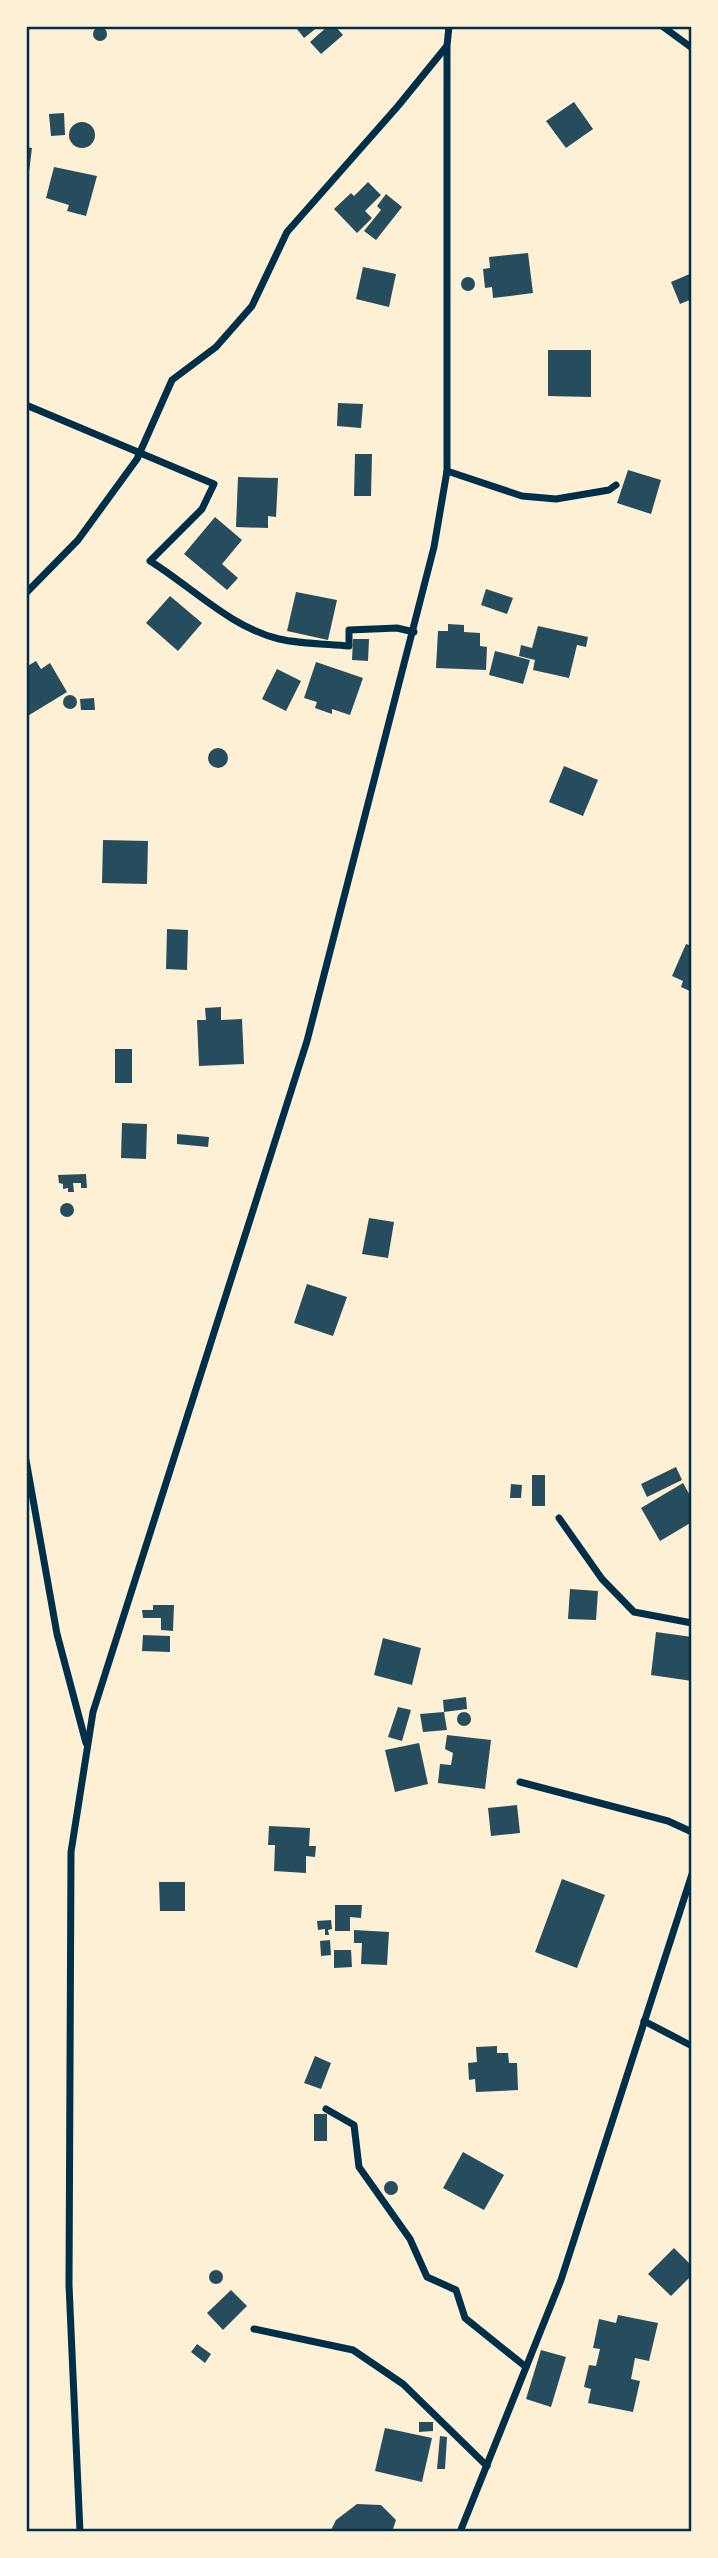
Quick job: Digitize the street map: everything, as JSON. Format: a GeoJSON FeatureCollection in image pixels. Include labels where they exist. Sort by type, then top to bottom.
{"type":"FeatureCollection","features":[{"type":"Feature","properties":{"kind":"street"},"geometry":{"type":"LineString","coordinates":[[80,2532],[69,2286],[71,1866],[93,1712],[307,1041],[434,547],[447,471],[449,26]]}},
{"type":"Feature","properties":{"kind":"street"},"geometry":{"type":"LineString","coordinates":[[662,26],[692,48]]}},
{"type":"Feature","properties":{"kind":"street"},"geometry":{"type":"LineString","coordinates":[[26,593],[78,540],[140,453],[172,380],[216,347],[252,306],[287,233],[447,46]]}},
{"type":"Feature","properties":{"kind":"street"},"geometry":{"type":"LineString","coordinates":[[26,405],[214,484],[202,509],[150,561],[181,580],[229,617],[279,639],[349,646],[349,630],[397,628],[414,632]]}},
{"type":"Feature","properties":{"kind":"street"},"geometry":{"type":"LineString","coordinates":[[447,471],[522,496],[556,499],[609,490],[615,485]]}},
{"type":"Feature","properties":{"kind":"street"},"geometry":{"type":"LineString","coordinates":[[26,1460],[57,1634],[88,1748]]}},
{"type":"Feature","properties":{"kind":"street"},"geometry":{"type":"LineString","coordinates":[[559,1518],[602,1579],[634,1612],[692,1623]]}},
{"type":"Feature","properties":{"kind":"street"},"geometry":{"type":"LineString","coordinates":[[520,1782],[668,1821],[692,1832]]}},
{"type":"Feature","properties":{"kind":"street"},"geometry":{"type":"LineString","coordinates":[[460,2532],[561,2280],[643,2021],[689,1892],[692,1874]]}},
{"type":"Feature","properties":{"kind":"street"},"geometry":{"type":"LineString","coordinates":[[643,2021],[692,2046]]}},
{"type":"Feature","properties":{"kind":"street"},"geometry":{"type":"LineString","coordinates":[[326,2109],[354,2125],[359,2167],[410,2239],[427,2277],[456,2290],[465,2318],[526,2367]]}},
{"type":"Feature","properties":{"kind":"street"},"geometry":{"type":"LineString","coordinates":[[254,2329],[353,2350],[403,2384],[487,2466]]}},
{"type":"Feature","properties":{"kind":"building"},"geometry":{"type":"Polygon","coordinates":[[[300,26],[319,26],[304,38],[297,29],[300,26]]]}},
{"type":"Feature","properties":{"kind":"building"},"geometry":{"type":"Polygon","coordinates":[[[328,26],[335,26],[343,35],[321,54],[310,42],[328,26]]]}},
{"type":"Feature","properties":{"kind":"building"},"geometry":{"type":"Polygon","coordinates":[[[100,27],[105,29],[105,39],[100,41],[95,39],[93,34],[95,29],[100,27]]]}},
{"type":"Feature","properties":{"kind":"building"},"geometry":{"type":"Polygon","coordinates":[[[574,102],[593,129],[566,148],[546,121],[574,102]]]}},
{"type":"Feature","properties":{"kind":"building"},"geometry":{"type":"Polygon","coordinates":[[[64,113],[65,135],[51,136],[49,114],[64,113]]]}},
{"type":"Feature","properties":{"kind":"building"},"geometry":{"type":"Polygon","coordinates":[[[82,122],[91,126],[95,135],[91,144],[82,148],[73,144],[69,135],[73,126],[82,122]]]}},
{"type":"Feature","properties":{"kind":"building"},"geometry":{"type":"Polygon","coordinates":[[[26,147],[32,148],[28,180],[26,180],[26,147]]]}},
{"type":"Feature","properties":{"kind":"building"},"geometry":{"type":"Polygon","coordinates":[[[54,167],[97,176],[86,216],[67,211],[69,205],[46,198],[54,167]]]}},
{"type":"Feature","properties":{"kind":"building"},"geometry":{"type":"Polygon","coordinates":[[[368,182],[381,195],[365,211],[372,218],[357,233],[334,209],[351,193],[354,196],[368,182]]]}},
{"type":"Feature","properties":{"kind":"building"},"geometry":{"type":"Polygon","coordinates":[[[386,194],[402,207],[376,240],[364,231],[381,210],[377,206],[386,194]]]}},
{"type":"Feature","properties":{"kind":"building"},"geometry":{"type":"Polygon","coordinates":[[[528,253],[533,293],[493,298],[492,287],[485,288],[483,269],[490,268],[489,257],[528,253]]]}},
{"type":"Feature","properties":{"kind":"building"},"geometry":{"type":"Polygon","coordinates":[[[363,267],[396,274],[389,307],[356,299],[363,267]]]}},
{"type":"Feature","properties":{"kind":"building"},"geometry":{"type":"Polygon","coordinates":[[[692,273],[692,299],[680,304],[671,282],[692,273]]]}},
{"type":"Feature","properties":{"kind":"building"},"geometry":{"type":"Polygon","coordinates":[[[465,277],[471,277],[475,284],[471,291],[465,291],[461,287],[461,281],[465,277]]]}},
{"type":"Feature","properties":{"kind":"building"},"geometry":{"type":"Polygon","coordinates":[[[548,350],[591,350],[591,397],[548,396],[548,350]]]}},
{"type":"Feature","properties":{"kind":"building"},"geometry":{"type":"Polygon","coordinates":[[[338,403],[363,404],[361,428],[337,426],[338,403]]]}},
{"type":"Feature","properties":{"kind":"building"},"geometry":{"type":"Polygon","coordinates":[[[355,454],[372,454],[371,496],[354,496],[355,454]]]}},
{"type":"Feature","properties":{"kind":"building"},"geometry":{"type":"Polygon","coordinates":[[[628,470],[661,480],[651,514],[617,503],[628,470]]]}},
{"type":"Feature","properties":{"kind":"building"},"geometry":{"type":"Polygon","coordinates":[[[238,477],[278,478],[276,517],[268,516],[268,528],[236,527],[238,477]]]}},
{"type":"Feature","properties":{"kind":"building"},"geometry":{"type":"Polygon","coordinates":[[[215,517],[242,540],[222,564],[238,578],[227,590],[184,554],[215,517]]]}},
{"type":"Feature","properties":{"kind":"building"},"geometry":{"type":"Polygon","coordinates":[[[486,589],[513,598],[507,614],[481,605],[486,589]]]}},
{"type":"Feature","properties":{"kind":"building"},"geometry":{"type":"Polygon","coordinates":[[[296,592],[337,600],[328,640],[287,631],[296,592]]]}},
{"type":"Feature","properties":{"kind":"building"},"geometry":{"type":"Polygon","coordinates":[[[170,596],[202,623],[178,651],[146,623],[170,596]]]}},
{"type":"Feature","properties":{"kind":"building"},"geometry":{"type":"Polygon","coordinates":[[[448,624],[464,625],[464,632],[480,633],[480,646],[487,647],[486,670],[436,668],[438,631],[448,631],[448,624]]]}},
{"type":"Feature","properties":{"kind":"building"},"geometry":{"type":"Polygon","coordinates":[[[538,626],[588,637],[586,647],[577,645],[569,678],[533,670],[535,660],[519,656],[521,645],[532,648],[538,626]]]}},
{"type":"Feature","properties":{"kind":"building"},"geometry":{"type":"Polygon","coordinates":[[[353,639],[369,639],[368,661],[352,660],[353,639]]]}},
{"type":"Feature","properties":{"kind":"building"},"geometry":{"type":"Polygon","coordinates":[[[495,651],[530,660],[523,684],[489,675],[495,651]]]}},
{"type":"Feature","properties":{"kind":"building"},"geometry":{"type":"Polygon","coordinates":[[[36,661],[41,669],[50,663],[67,692],[26,717],[26,667],[36,661]]]}},
{"type":"Feature","properties":{"kind":"building"},"geometry":{"type":"Polygon","coordinates":[[[316,662],[363,678],[350,715],[332,709],[332,714],[315,708],[317,702],[304,698],[316,662]]]}},
{"type":"Feature","properties":{"kind":"building"},"geometry":{"type":"Polygon","coordinates":[[[277,669],[301,681],[286,711],[262,699],[277,669]]]}},
{"type":"Feature","properties":{"kind":"building"},"geometry":{"type":"Polygon","coordinates":[[[70,695],[75,697],[75,707],[70,709],[65,707],[63,702],[65,697],[70,695]]]}},
{"type":"Feature","properties":{"kind":"building"},"geometry":{"type":"Polygon","coordinates":[[[94,698],[95,710],[81,710],[80,699],[94,698]]]}},
{"type":"Feature","properties":{"kind":"building"},"geometry":{"type":"Polygon","coordinates":[[[218,748],[225,751],[228,758],[225,765],[218,768],[211,765],[208,758],[211,751],[218,748]]]}},
{"type":"Feature","properties":{"kind":"building"},"geometry":{"type":"Polygon","coordinates":[[[564,766],[598,780],[583,816],[549,802],[564,766]]]}},
{"type":"Feature","properties":{"kind":"building"},"geometry":{"type":"Polygon","coordinates":[[[103,840],[148,841],[147,884],[102,883],[103,840]]]}},
{"type":"Feature","properties":{"kind":"building"},"geometry":{"type":"Polygon","coordinates":[[[167,929],[188,930],[187,970],[166,969],[167,929]]]}},
{"type":"Feature","properties":{"kind":"building"},"geometry":{"type":"Polygon","coordinates":[[[686,944],[692,946],[692,992],[681,987],[683,981],[672,976],[686,944]]]}},
{"type":"Feature","properties":{"kind":"building"},"geometry":{"type":"Polygon","coordinates":[[[221,1007],[221,1020],[242,1019],[244,1064],[199,1066],[197,1020],[206,1020],[205,1008],[221,1007]]]}},
{"type":"Feature","properties":{"kind":"building"},"geometry":{"type":"Polygon","coordinates":[[[115,1049],[132,1049],[132,1083],[115,1083],[115,1049]]]}},
{"type":"Feature","properties":{"kind":"building"},"geometry":{"type":"Polygon","coordinates":[[[122,1123],[147,1124],[146,1159],[121,1158],[122,1123]]]}},
{"type":"Feature","properties":{"kind":"building"},"geometry":{"type":"Polygon","coordinates":[[[177,1134],[209,1137],[208,1147],[177,1144],[177,1134]]]}},
{"type":"Feature","properties":{"kind":"building"},"geometry":{"type":"Polygon","coordinates":[[[86,1174],[87,1188],[81,1188],[81,1183],[73,1183],[74,1192],[68,1192],[68,1188],[63,1189],[63,1184],[59,1183],[58,1175],[86,1174]]]}},
{"type":"Feature","properties":{"kind":"building"},"geometry":{"type":"Polygon","coordinates":[[[67,1203],[72,1205],[72,1215],[67,1217],[62,1215],[60,1210],[62,1205],[67,1203]]]}},
{"type":"Feature","properties":{"kind":"building"},"geometry":{"type":"Polygon","coordinates":[[[369,1218],[394,1222],[388,1258],[362,1254],[369,1218]]]}},
{"type":"Feature","properties":{"kind":"building"},"geometry":{"type":"Polygon","coordinates":[[[307,1284],[347,1297],[333,1336],[294,1323],[307,1284]]]}},
{"type":"Feature","properties":{"kind":"building"},"geometry":{"type":"Polygon","coordinates":[[[676,1467],[682,1480],[647,1497],[641,1484],[676,1467]]]}},
{"type":"Feature","properties":{"kind":"building"},"geometry":{"type":"Polygon","coordinates":[[[532,1475],[545,1475],[545,1506],[532,1506],[532,1475]]]}},
{"type":"Feature","properties":{"kind":"building"},"geometry":{"type":"Polygon","coordinates":[[[683,1483],[692,1499],[692,1522],[660,1541],[641,1508],[683,1483]]]}},
{"type":"Feature","properties":{"kind":"building"},"geometry":{"type":"Polygon","coordinates":[[[511,1484],[522,1485],[521,1498],[510,1498],[511,1484]]]}},
{"type":"Feature","properties":{"kind":"building"},"geometry":{"type":"Polygon","coordinates":[[[570,1589],[598,1591],[596,1620],[568,1619],[570,1589]]]}},
{"type":"Feature","properties":{"kind":"building"},"geometry":{"type":"Polygon","coordinates":[[[153,1605],[174,1605],[173,1631],[161,1630],[161,1618],[143,1618],[142,1610],[153,1610],[153,1605]]]}},
{"type":"Feature","properties":{"kind":"building"},"geometry":{"type":"Polygon","coordinates":[[[656,1632],[692,1637],[692,1681],[651,1675],[656,1632]]]}},
{"type":"Feature","properties":{"kind":"building"},"geometry":{"type":"Polygon","coordinates":[[[143,1635],[170,1636],[170,1652],[142,1651],[143,1635]]]}},
{"type":"Feature","properties":{"kind":"building"},"geometry":{"type":"Polygon","coordinates":[[[383,1638],[421,1648],[412,1685],[374,1675],[383,1638]]]}},
{"type":"Feature","properties":{"kind":"building"},"geometry":{"type":"Polygon","coordinates":[[[466,1697],[467,1709],[444,1712],[443,1700],[466,1697]]]}},
{"type":"Feature","properties":{"kind":"building"},"geometry":{"type":"Polygon","coordinates":[[[398,1707],[411,1710],[402,1741],[388,1737],[398,1707]]]}},
{"type":"Feature","properties":{"kind":"building"},"geometry":{"type":"Polygon","coordinates":[[[444,1712],[447,1730],[423,1732],[420,1714],[444,1712]]]}},
{"type":"Feature","properties":{"kind":"building"},"geometry":{"type":"Polygon","coordinates":[[[461,1712],[467,1712],[471,1719],[467,1726],[461,1726],[457,1722],[457,1716],[461,1712]]]}},
{"type":"Feature","properties":{"kind":"building"},"geometry":{"type":"Polygon","coordinates":[[[447,1735],[491,1740],[485,1789],[438,1783],[440,1764],[451,1765],[453,1753],[445,1749],[447,1735]]]}},
{"type":"Feature","properties":{"kind":"building"},"geometry":{"type":"Polygon","coordinates":[[[419,1743],[428,1784],[395,1792],[385,1750],[419,1743]]]}},
{"type":"Feature","properties":{"kind":"building"},"geometry":{"type":"Polygon","coordinates":[[[517,1805],[520,1833],[491,1836],[488,1808],[517,1805]]]}},
{"type":"Feature","properties":{"kind":"building"},"geometry":{"type":"Polygon","coordinates":[[[269,1826],[310,1828],[309,1846],[316,1846],[315,1857],[306,1856],[306,1873],[274,1871],[275,1845],[268,1845],[269,1826]]]}},
{"type":"Feature","properties":{"kind":"building"},"geometry":{"type":"Polygon","coordinates":[[[562,1879],[605,1895],[577,1968],[535,1952],[562,1879]]]}},
{"type":"Feature","properties":{"kind":"building"},"geometry":{"type":"Polygon","coordinates":[[[159,1882],[185,1882],[185,1911],[160,1911],[159,1882]]]}},
{"type":"Feature","properties":{"kind":"building"},"geometry":{"type":"Polygon","coordinates":[[[335,1905],[362,1905],[361,1918],[350,1917],[350,1931],[335,1931],[335,1905]]]}},
{"type":"Feature","properties":{"kind":"building"},"geometry":{"type":"Polygon","coordinates":[[[331,1920],[332,1929],[328,1930],[329,1935],[325,1935],[325,1929],[318,1930],[317,1921],[331,1920]]]}},
{"type":"Feature","properties":{"kind":"building"},"geometry":{"type":"Polygon","coordinates":[[[354,1930],[389,1932],[387,1965],[361,1964],[362,1943],[354,1943],[354,1930]]]}},
{"type":"Feature","properties":{"kind":"building"},"geometry":{"type":"Polygon","coordinates":[[[330,1940],[331,1955],[321,1956],[320,1941],[330,1940]]]}},
{"type":"Feature","properties":{"kind":"building"},"geometry":{"type":"Polygon","coordinates":[[[334,1950],[351,1950],[352,1967],[334,1968],[334,1950]]]}},
{"type":"Feature","properties":{"kind":"building"},"geometry":{"type":"Polygon","coordinates":[[[497,2046],[497,2053],[508,2053],[509,2063],[517,2063],[518,2090],[476,2092],[475,2079],[469,2080],[468,2063],[477,2062],[476,2047],[497,2046]]]}},
{"type":"Feature","properties":{"kind":"building"},"geometry":{"type":"Polygon","coordinates":[[[315,2056],[331,2063],[321,2089],[304,2083],[315,2056]]]}},
{"type":"Feature","properties":{"kind":"building"},"geometry":{"type":"Polygon","coordinates":[[[314,2114],[327,2114],[327,2141],[314,2141],[314,2114]]]}},
{"type":"Feature","properties":{"kind":"building"},"geometry":{"type":"Polygon","coordinates":[[[463,2152],[504,2175],[484,2210],[443,2188],[463,2152]]]}},
{"type":"Feature","properties":{"kind":"building"},"geometry":{"type":"Polygon","coordinates":[[[388,2181],[394,2181],[398,2188],[394,2195],[388,2195],[384,2191],[384,2185],[388,2181]]]}},
{"type":"Feature","properties":{"kind":"building"},"geometry":{"type":"Polygon","coordinates":[[[674,2248],[692,2266],[692,2275],[671,2296],[648,2274],[674,2248]]]}},
{"type":"Feature","properties":{"kind":"building"},"geometry":{"type":"Polygon","coordinates":[[[213,2270],[219,2270],[223,2277],[219,2284],[213,2284],[209,2280],[209,2274],[213,2270]]]}},
{"type":"Feature","properties":{"kind":"building"},"geometry":{"type":"Polygon","coordinates":[[[231,2290],[247,2306],[223,2330],[207,2313],[231,2290]]]}},
{"type":"Feature","properties":{"kind":"building"},"geometry":{"type":"Polygon","coordinates":[[[618,2315],[658,2323],[649,2361],[635,2358],[631,2379],[640,2381],[633,2412],[588,2403],[591,2389],[584,2387],[589,2365],[596,2366],[600,2349],[593,2348],[599,2319],[616,2323],[618,2315]]]}},
{"type":"Feature","properties":{"kind":"building"},"geometry":{"type":"Polygon","coordinates":[[[197,2344],[211,2354],[205,2363],[191,2352],[197,2344]]]}},
{"type":"Feature","properties":{"kind":"building"},"geometry":{"type":"Polygon","coordinates":[[[541,2350],[566,2357],[551,2407],[526,2399],[541,2350]]]}},
{"type":"Feature","properties":{"kind":"building"},"geometry":{"type":"Polygon","coordinates":[[[419,2422],[433,2422],[433,2431],[419,2432],[419,2422]]]}},
{"type":"Feature","properties":{"kind":"building"},"geometry":{"type":"Polygon","coordinates":[[[385,2428],[432,2438],[422,2482],[375,2471],[385,2428]]]}},
{"type":"Feature","properties":{"kind":"building"},"geometry":{"type":"Polygon","coordinates":[[[440,2436],[447,2437],[445,2469],[437,2469],[440,2436]]]}},
{"type":"Feature","properties":{"kind":"building"},"geometry":{"type":"Polygon","coordinates":[[[357,2504],[381,2505],[396,2520],[392,2532],[330,2532],[336,2520],[357,2504]]]}}]}
